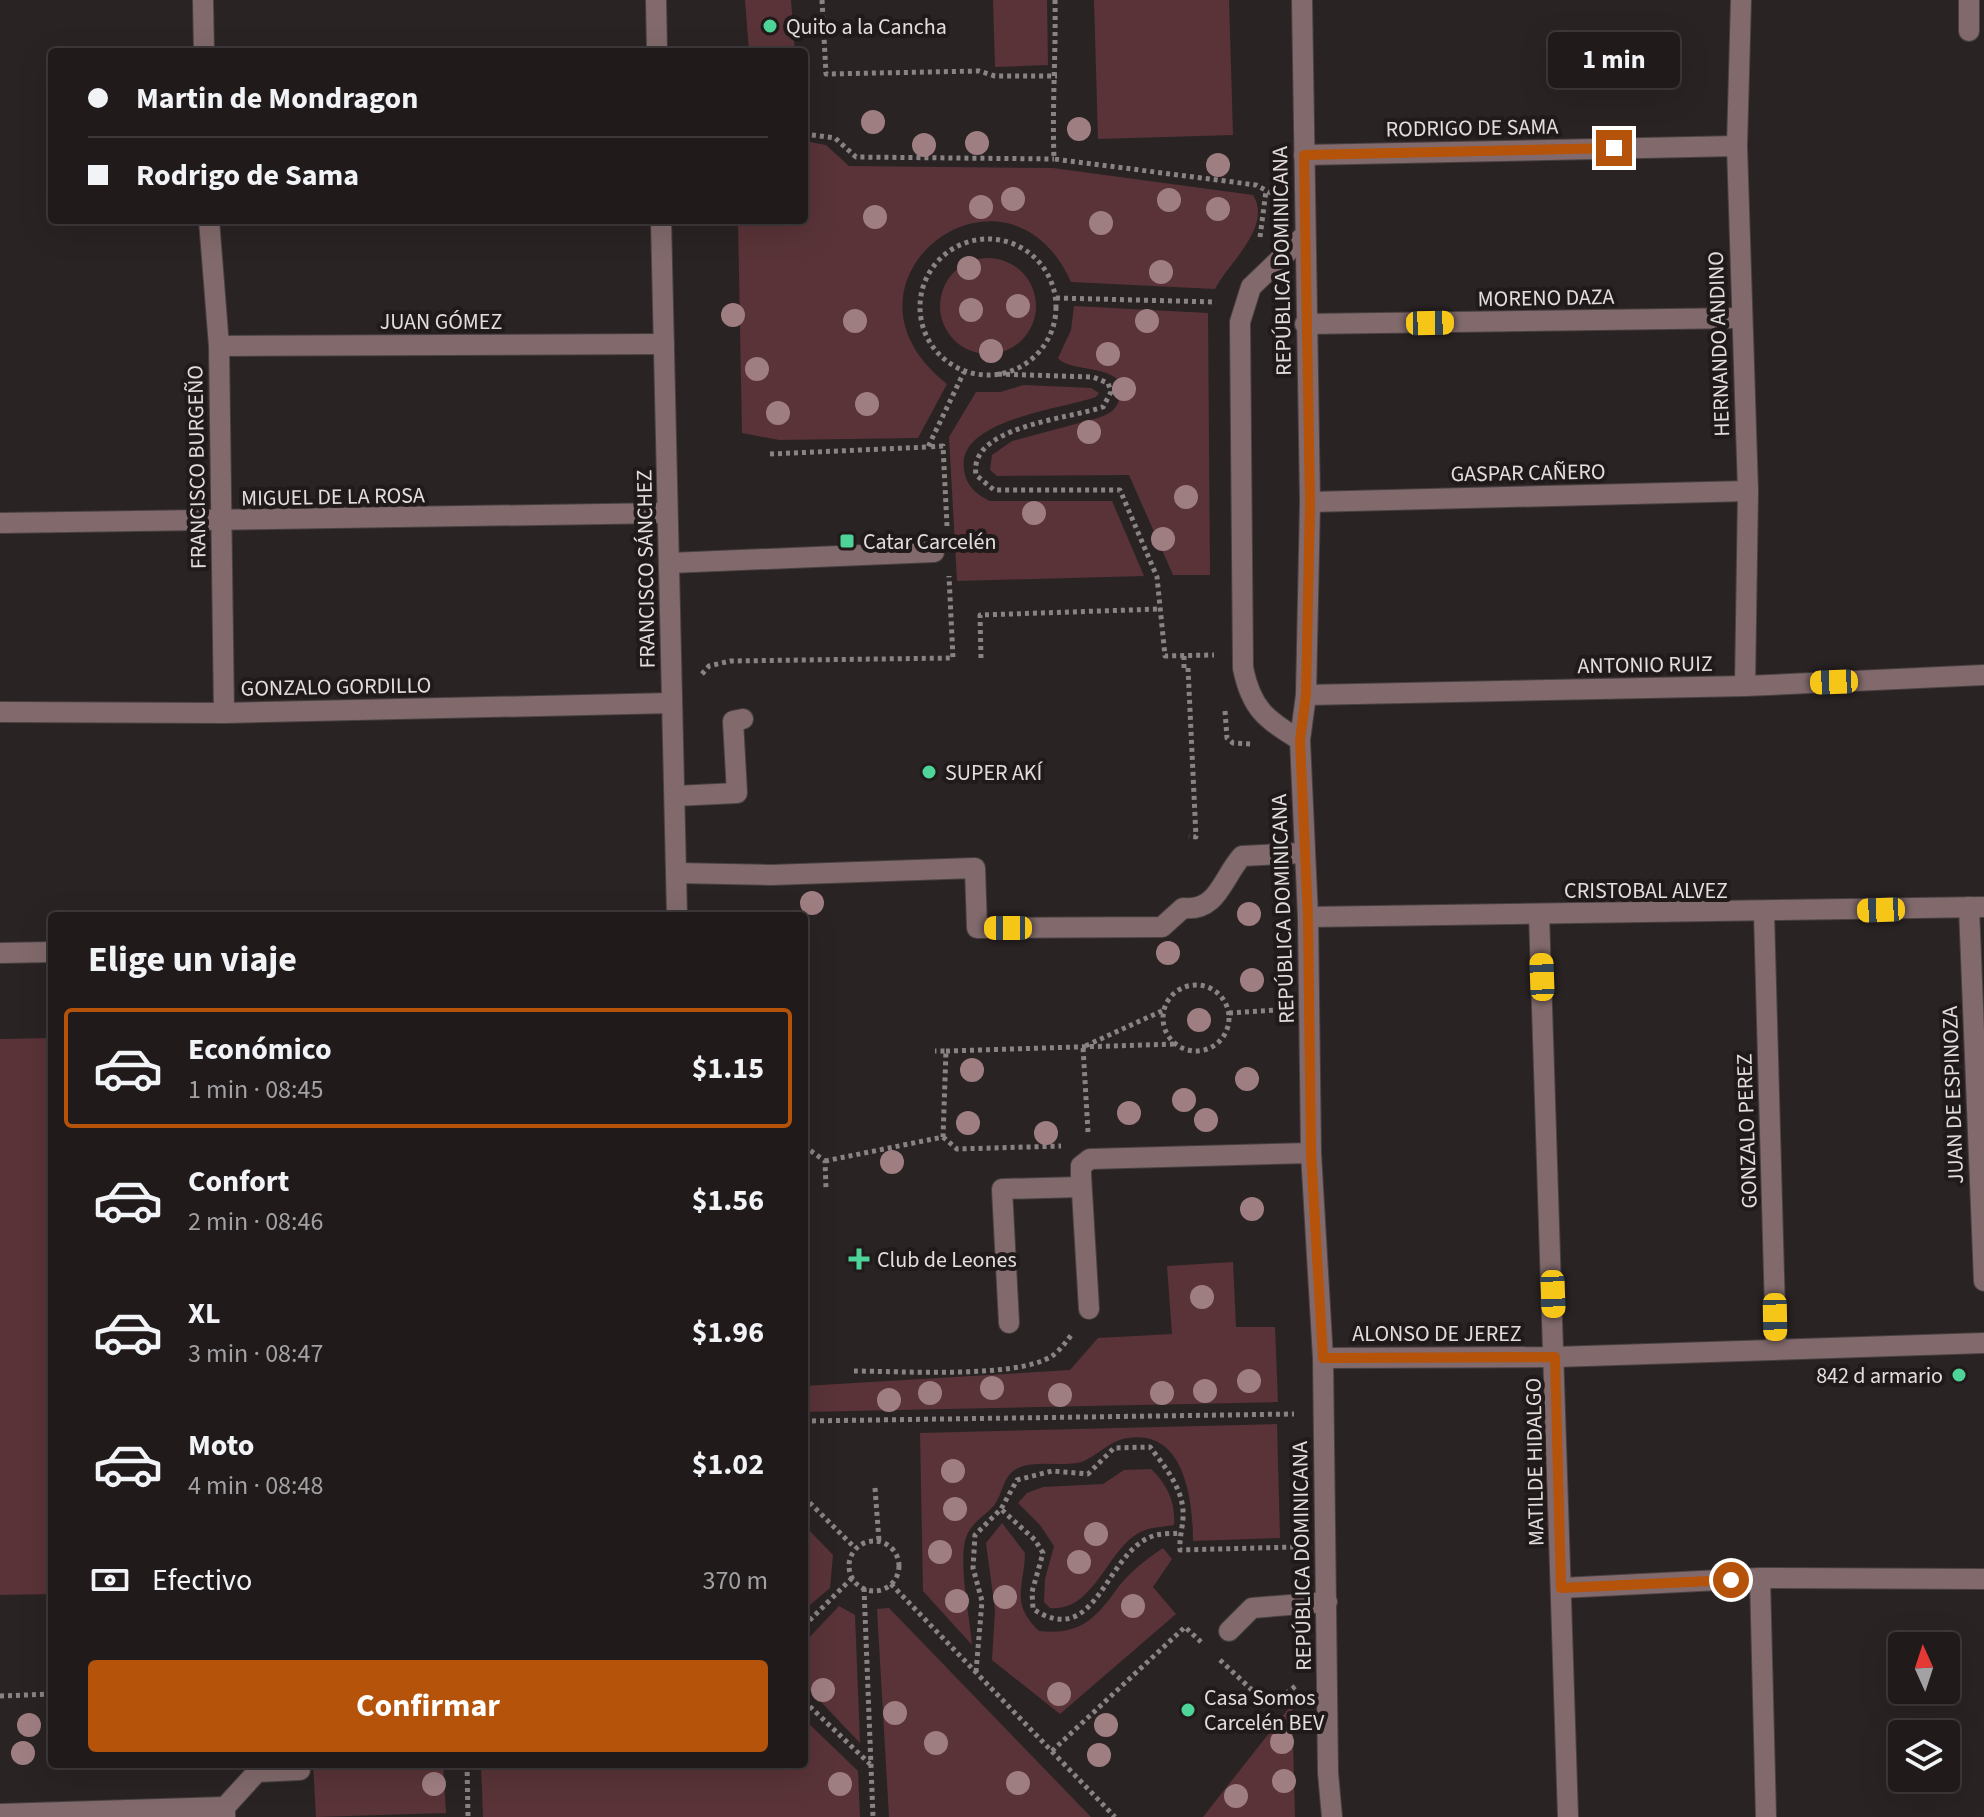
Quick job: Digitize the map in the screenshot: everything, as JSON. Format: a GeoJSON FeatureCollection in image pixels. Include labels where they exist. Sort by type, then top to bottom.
{"type":"FeatureCollection","features":[{"type":"Feature","properties":{"kind":"street"},"geometry":{"type":"LineString","coordinates":[[203,0],[204,48]]}},
{"type":"Feature","properties":{"kind":"street"},"geometry":{"type":"LineString","coordinates":[[656,0],[657,48]]}},
{"type":"Feature","properties":{"kind":"street","name":"REPÚBLICA DOMINICANA"},"geometry":{"type":"LineString","coordinates":[[1302,0],[1303,237],[1310,502],[1306,695],[1300,740],[1308,917],[1311,1153],[1323,1358],[1332,1817]]}},
{"type":"Feature","properties":{"kind":"street","name":"HERNANDO ANDINO"},"geometry":{"type":"LineString","coordinates":[[1741,0],[1737,146],[1740,318],[1748,491],[1745,686]]}},
{"type":"Feature","properties":{"kind":"street"},"geometry":{"type":"LineString","coordinates":[[1969,0],[1969,31]]}},
{"type":"Feature","properties":{"kind":"street","name":"RODRIGO DE SAMA"},"geometry":{"type":"LineString","coordinates":[[1304,155],[1737,146]]}},
{"type":"Feature","properties":{"kind":"street","name":"FRANCISCO BURGEÑO"},"geometry":{"type":"LineString","coordinates":[[209,224],[219,346],[224,713]]}},
{"type":"Feature","properties":{"kind":"street","name":"FRANCISCO SÁNCHEZ"},"geometry":{"type":"LineString","coordinates":[[661,224],[677,912]]}},
{"type":"Feature","properties":{"kind":"street"},"geometry":{"type":"LineString","coordinates":[[1300,740],[1271,723],[1249,695],[1243,668],[1240,322],[1251,287],[1303,237]]}},
{"type":"Feature","properties":{"kind":"street","name":"MORENO DAZA"},"geometry":{"type":"LineString","coordinates":[[1305,324],[1740,318]]}},
{"type":"Feature","properties":{"kind":"street","name":"JUAN GÓMEZ"},"geometry":{"type":"LineString","coordinates":[[219,346],[664,344]]}},
{"type":"Feature","properties":{"kind":"street","name":"GASPAR CAÑERO"},"geometry":{"type":"LineString","coordinates":[[1310,502],[1748,491]]}},
{"type":"Feature","properties":{"kind":"street","name":"MIGUEL DE LA ROSA"},"geometry":{"type":"LineString","coordinates":[[0,523],[667,513]]}},
{"type":"Feature","properties":{"kind":"street"},"geometry":{"type":"LineString","coordinates":[[670,563],[940,544]]}},
{"type":"Feature","properties":{"kind":"street","name":"ANTONIO RUIZ"},"geometry":{"type":"LineString","coordinates":[[1306,695],[1745,686],[1984,675]]}},
{"type":"Feature","properties":{"kind":"street","name":"GONZALO GORDILLO"},"geometry":{"type":"LineString","coordinates":[[0,712],[224,713],[672,703]]}},
{"type":"Feature","properties":{"kind":"street"},"geometry":{"type":"LineString","coordinates":[[675,796],[737,793],[733,721],[743,719]]}},
{"type":"Feature","properties":{"kind":"street"},"geometry":{"type":"LineString","coordinates":[[676,873],[771,875],[975,868],[977,928],[1162,927],[1183,908],[1194,910],[1212,901],[1226,873],[1242,856],[1303,853]]}},
{"type":"Feature","properties":{"kind":"street","name":"CRISTOBAL ALVEZ"},"geometry":{"type":"LineString","coordinates":[[1308,917],[1764,913],[1976,907]]}},
{"type":"Feature","properties":{"kind":"street","name":"JUAN DE ESPINOZA"},"geometry":{"type":"LineString","coordinates":[[1976,907],[1984,1281]]}},
{"type":"Feature","properties":{"kind":"street","name":"GONZALO PEREZ"},"geometry":{"type":"LineString","coordinates":[[1764,913],[1776,1348]]}},
{"type":"Feature","properties":{"kind":"street","name":"MATILDE HIDALGO"},"geometry":{"type":"LineString","coordinates":[[1539,914],[1568,1817]]}},
{"type":"Feature","properties":{"kind":"street"},"geometry":{"type":"LineString","coordinates":[[0,953],[48,952]]}},
{"type":"Feature","properties":{"kind":"street"},"geometry":{"type":"LineString","coordinates":[[1089,1309],[1081,1166],[1089,1152],[1311,1153]]}},
{"type":"Feature","properties":{"kind":"street"},"geometry":{"type":"LineString","coordinates":[[1009,1323],[1002,1189],[1081,1187]]}},
{"type":"Feature","properties":{"kind":"street","name":"ALONSO DE JEREZ"},"geometry":{"type":"LineString","coordinates":[[1323,1358],[1555,1357],[1984,1343]]}},
{"type":"Feature","properties":{"kind":"street"},"geometry":{"type":"LineString","coordinates":[[1760,1578],[1766,1817]]}},
{"type":"Feature","properties":{"kind":"street"},"geometry":{"type":"LineString","coordinates":[[1561,1588],[1760,1578],[1984,1579]]}},
{"type":"Feature","properties":{"kind":"street"},"geometry":{"type":"LineString","coordinates":[[1229,1631],[1252,1608],[1327,1602]]}},
{"type":"Feature","properties":{"kind":"street"},"geometry":{"type":"LineString","coordinates":[[0,1814],[225,1812],[257,1772],[300,1770]]}},
{"type":"Feature","properties":{"kind":"path"},"geometry":{"type":"LineString","coordinates":[[822,0],[826,74],[979,71],[995,76],[1057,76]]}},
{"type":"Feature","properties":{"kind":"path"},"geometry":{"type":"LineString","coordinates":[[1054,159],[1051,97],[1057,76],[1055,0]]}},
{"type":"Feature","properties":{"kind":"path"},"geometry":{"type":"LineString","coordinates":[[808,135],[835,138],[856,157],[1054,159],[1256,185]]}},
{"type":"Feature","properties":{"kind":"path"},"geometry":{"type":"LineString","coordinates":[[1251,249],[1262,229],[1266,191]]}},
{"type":"Feature","properties":{"kind":"path"},"geometry":{"type":"LineString","coordinates":[[998,374],[1017,369],[1033,359],[1046,343],[1054,325],[1056,298],[1046,269],[1033,254],[1016,244],[978,238],[959,244],[943,254],[921,288],[921,326],[943,359],[964,372],[998,374],[1093,377],[1108,383],[1111,392],[1103,407],[1009,433],[985,445],[974,464],[976,475],[994,490],[1120,490],[1157,577],[1165,656],[1224,656]]}},
{"type":"Feature","properties":{"kind":"path"},"geometry":{"type":"LineString","coordinates":[[1056,298],[1222,303],[1225,294]]}},
{"type":"Feature","properties":{"kind":"path"},"geometry":{"type":"LineString","coordinates":[[928,447],[964,372]]}},
{"type":"Feature","properties":{"kind":"path"},"geometry":{"type":"LineString","coordinates":[[770,454],[943,446],[940,544]]}},
{"type":"Feature","properties":{"kind":"path"},"geometry":{"type":"LineString","coordinates":[[700,685],[701,675],[709,666],[730,661],[953,658],[949,567]]}},
{"type":"Feature","properties":{"kind":"path"},"geometry":{"type":"LineString","coordinates":[[981,658],[980,615],[1160,609]]}},
{"type":"Feature","properties":{"kind":"path"},"geometry":{"type":"LineString","coordinates":[[1184,656],[1184,668],[1188,668],[1196,837],[1189,836]]}},
{"type":"Feature","properties":{"kind":"path"},"geometry":{"type":"LineString","coordinates":[[1225,700],[1227,738],[1233,743],[1260,744]]}},
{"type":"Feature","properties":{"kind":"path"},"geometry":{"type":"LineString","coordinates":[[935,1051],[1176,1044],[1187,1050],[1212,1046],[1228,1026],[1229,1013],[1217,992],[1205,986],[1180,989],[1170,997],[1163,1022],[1176,1044]]}},
{"type":"Feature","properties":{"kind":"path"},"geometry":{"type":"LineString","coordinates":[[1229,1013],[1278,1012],[1278,996]]}},
{"type":"Feature","properties":{"kind":"path"},"geometry":{"type":"LineString","coordinates":[[1083,1047],[1165,1009]]}},
{"type":"Feature","properties":{"kind":"path"},"geometry":{"type":"LineString","coordinates":[[943,1137],[957,1149],[1089,1152],[1083,1047]]}},
{"type":"Feature","properties":{"kind":"path"},"geometry":{"type":"LineString","coordinates":[[943,1137],[946,1051]]}},
{"type":"Feature","properties":{"kind":"path"},"geometry":{"type":"LineString","coordinates":[[808,1149],[825,1161],[943,1137]]}},
{"type":"Feature","properties":{"kind":"path"},"geometry":{"type":"LineString","coordinates":[[825,1161],[826,1188]]}},
{"type":"Feature","properties":{"kind":"path"},"geometry":{"type":"LineString","coordinates":[[854,1371],[948,1371],[1032,1364],[1053,1356],[1079,1327],[1089,1309]]}},
{"type":"Feature","properties":{"kind":"path"},"geometry":{"type":"LineString","coordinates":[[808,1421],[1323,1414]]}},
{"type":"Feature","properties":{"kind":"path"},"geometry":{"type":"LineString","coordinates":[[976,1672],[982,1601],[973,1568],[975,1535],[1001,1509],[1017,1480],[1052,1471],[1088,1474],[1114,1448],[1150,1447],[1171,1475],[1183,1510],[1180,1550],[1295,1547]]}},
{"type":"Feature","properties":{"kind":"path"},"geometry":{"type":"LineString","coordinates":[[855,1548],[849,1567],[852,1578],[864,1588],[881,1590],[891,1584],[899,1565],[896,1554],[879,1541],[875,1488]]}},
{"type":"Feature","properties":{"kind":"path"},"geometry":{"type":"LineString","coordinates":[[808,1501],[855,1548]]}},
{"type":"Feature","properties":{"kind":"path"},"geometry":{"type":"LineString","coordinates":[[1001,1509],[1035,1540],[1043,1553],[1032,1592],[1033,1609],[1048,1619],[1068,1619],[1086,1610],[1135,1548],[1152,1536],[1179,1533]]}},
{"type":"Feature","properties":{"kind":"path"},"geometry":{"type":"LineString","coordinates":[[855,1548],[879,1541]]}},
{"type":"Feature","properties":{"kind":"path"},"geometry":{"type":"LineString","coordinates":[[808,1622],[852,1578]]}},
{"type":"Feature","properties":{"kind":"path"},"geometry":{"type":"LineString","coordinates":[[891,1584],[1115,1817]]}},
{"type":"Feature","properties":{"kind":"path"},"geometry":{"type":"LineString","coordinates":[[864,1588],[873,1817]]}},
{"type":"Feature","properties":{"kind":"path"},"geometry":{"type":"LineString","coordinates":[[1052,1751],[1185,1627],[1269,1706],[1301,1683]]}},
{"type":"Feature","properties":{"kind":"path"},"geometry":{"type":"LineString","coordinates":[[0,1696],[48,1694]]}},
{"type":"Feature","properties":{"kind":"path"},"geometry":{"type":"LineString","coordinates":[[808,1705],[871,1765]]}},
{"type":"Feature","properties":{"kind":"path"},"geometry":{"type":"LineString","coordinates":[[467,1768],[468,1817]]}},
{"type":"Feature","properties":{"kind":"shaded area"},"geometry":{"type":"Polygon","coordinates":[[[745,0],[791,0],[795,48],[749,48],[745,0]]]}},
{"type":"Feature","properties":{"kind":"shaded area"},"geometry":{"type":"Polygon","coordinates":[[[993,0],[1047,0],[1048,65],[995,67],[993,0]]]}},
{"type":"Feature","properties":{"kind":"shaded area"},"geometry":{"type":"Polygon","coordinates":[[[1094,0],[1229,0],[1233,135],[1098,139],[1094,0]]]}},
{"type":"Feature","properties":{"kind":"shaded area"},"geometry":{"type":"Polygon","coordinates":[[[808,142],[826,145],[849,166],[1053,168],[1253,195],[1258,207],[1253,232],[1215,289],[1071,282],[1042,241],[1006,223],[969,224],[936,241],[912,269],[902,305],[912,344],[947,384],[918,438],[779,440],[742,433],[738,224],[808,224],[808,142]]]}},
{"type":"Feature","properties":{"kind":"shaded area"},"geometry":{"type":"Polygon","coordinates":[[[988,258],[1006,261],[1022,272],[1033,288],[1036,306],[1033,324],[1022,340],[1006,351],[988,354],[970,351],[954,340],[943,324],[940,306],[943,288],[954,272],[970,261],[988,258]]]}},
{"type":"Feature","properties":{"kind":"shaded area"},"geometry":{"type":"Polygon","coordinates":[[[1074,306],[1208,313],[1210,575],[1173,575],[1129,475],[997,476],[990,470],[992,455],[1012,441],[1098,418],[1112,411],[1118,403],[1121,390],[1118,381],[1111,375],[1065,363],[1058,358],[1071,330],[1074,306]]]}},
{"type":"Feature","properties":{"kind":"shaded area"},"geometry":{"type":"Polygon","coordinates":[[[1024,385],[1091,388],[1099,393],[1096,397],[1014,419],[976,439],[966,452],[964,469],[969,485],[990,501],[1112,501],[1144,576],[957,581],[949,437],[976,392],[1000,392],[1024,385]]]}},
{"type":"Feature","properties":{"kind":"shaded area"},"geometry":{"type":"Polygon","coordinates":[[[48,1038],[48,1594],[0,1595],[0,1039],[48,1038]]]}},
{"type":"Feature","properties":{"kind":"shaded area"},"geometry":{"type":"Polygon","coordinates":[[[1233,1262],[1236,1327],[1275,1327],[1278,1402],[808,1412],[808,1386],[1070,1370],[1098,1338],[1172,1334],[1167,1266],[1233,1262]]]}},
{"type":"Feature","properties":{"kind":"shaded area"},"geometry":{"type":"Polygon","coordinates":[[[1277,1424],[1280,1538],[1193,1541],[1187,1488],[1174,1456],[1162,1445],[1147,1438],[1128,1438],[1111,1444],[1084,1461],[1026,1465],[1009,1475],[995,1504],[973,1526],[964,1545],[972,1645],[923,1591],[920,1433],[1277,1424]]]}},
{"type":"Feature","properties":{"kind":"shaded area"},"geometry":{"type":"Polygon","coordinates":[[[1151,1469],[1169,1494],[1174,1509],[1174,1525],[1137,1534],[1077,1601],[1065,1607],[1050,1608],[1044,1602],[1045,1579],[1054,1546],[1040,1525],[1018,1503],[1027,1493],[1043,1487],[1103,1484],[1124,1470],[1151,1469]]]}},
{"type":"Feature","properties":{"kind":"shaded area"},"geometry":{"type":"Polygon","coordinates":[[[1002,1523],[1025,1553],[1022,1603],[1024,1612],[1039,1631],[1054,1632],[1078,1627],[1104,1606],[1134,1570],[1163,1548],[1172,1559],[1153,1587],[1176,1614],[1060,1714],[992,1660],[995,1610],[986,1543],[1002,1523]]]}},
{"type":"Feature","properties":{"kind":"shaded area"},"geometry":{"type":"Polygon","coordinates":[[[808,1529],[833,1555],[830,1588],[808,1607],[808,1529]]]}},
{"type":"Feature","properties":{"kind":"shaded area"},"geometry":{"type":"Polygon","coordinates":[[[839,1606],[855,1615],[860,1743],[808,1688],[808,1639],[839,1606]]]}},
{"type":"Feature","properties":{"kind":"shaded area"},"geometry":{"type":"Polygon","coordinates":[[[889,1608],[1091,1817],[889,1817],[877,1609],[889,1608]]]}},
{"type":"Feature","properties":{"kind":"shaded area"},"geometry":{"type":"Polygon","coordinates":[[[1292,1704],[1295,1817],[1203,1817],[1292,1704]]]}},
{"type":"Feature","properties":{"kind":"shaded area"},"geometry":{"type":"Polygon","coordinates":[[[808,1723],[858,1771],[860,1817],[483,1817],[481,1768],[808,1768],[808,1723]]]}},
{"type":"Feature","properties":{"kind":"shaded area"},"geometry":{"type":"Polygon","coordinates":[[[313,1768],[443,1768],[446,1813],[316,1817],[313,1768]]]}},
{"type":"Feature","properties":{"kind":"place","name":"Quito a la Cancha"},"geometry":{"type":"Point","coordinates":[770,26]}},
{"type":"Feature","properties":{"kind":"place","name":"Catar Carcelén"},"geometry":{"type":"Point","coordinates":[847,541]}},
{"type":"Feature","properties":{"kind":"place","name":"SUPER AKÍ"},"geometry":{"type":"Point","coordinates":[929,772]}},
{"type":"Feature","properties":{"kind":"place","name":"Club de Leones"},"geometry":{"type":"Point","coordinates":[859,1259]}},
{"type":"Feature","properties":{"kind":"place","name":"842 d armario"},"geometry":{"type":"Point","coordinates":[1959,1375]}},
{"type":"Feature","properties":{"kind":"place","name":"Casa Somos Carcelén BEV"},"geometry":{"type":"Point","coordinates":[1188,1710]}},
{"type":"Feature","properties":{"kind":"route"},"geometry":{"type":"LineString","coordinates":[[1614,148],[1304,155],[1303,237],[1310,502],[1306,695],[1300,740],[1308,917],[1311,1153],[1323,1358],[1555,1357],[1561,1588],[1731,1580]]}}]}
